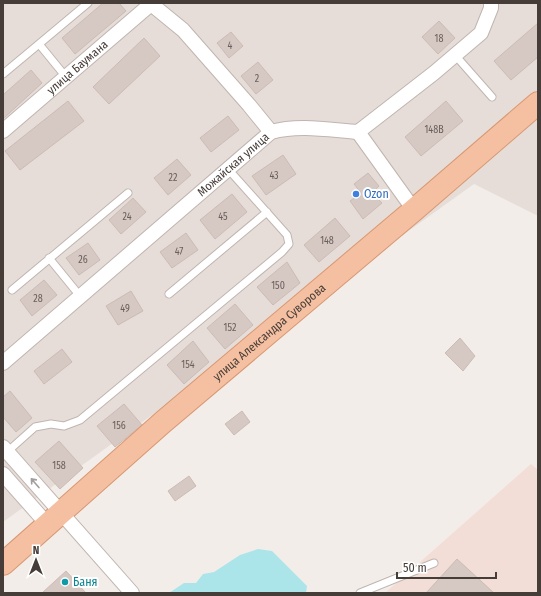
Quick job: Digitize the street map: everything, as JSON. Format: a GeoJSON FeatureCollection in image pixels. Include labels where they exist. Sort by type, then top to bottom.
{"type":"FeatureCollection","features":[{"type":"Feature","properties":{"kind":"main road","name":"улица Александра Суворова"},"geometry":{"type":"LineString","coordinates":[[3,564],[168,417],[414,210],[538,103]]}},
{"type":"Feature","properties":{"kind":"street"},"geometry":{"type":"LineString","coordinates":[[414,210],[358,132],[482,33],[491,8],[491,3]]}},
{"type":"Feature","properties":{"kind":"street"},"geometry":{"type":"LineString","coordinates":[[150,4],[183,30],[271,132]]}},
{"type":"Feature","properties":{"kind":"street","name":"улица Баумана"},"geometry":{"type":"LineString","coordinates":[[3,131],[150,4]]}},
{"type":"Feature","properties":{"kind":"street","name":"Можайская улица"},"geometry":{"type":"LineString","coordinates":[[3,362],[271,132],[279,130],[315,128],[358,132]]}},
{"type":"Feature","properties":{"kind":"street"},"geometry":{"type":"LineString","coordinates":[[5,450],[54,519]]}},
{"type":"Feature","properties":{"kind":"street"},"geometry":{"type":"LineString","coordinates":[[3,474],[54,519],[132,593]]}},
{"type":"Feature","properties":{"kind":"lane"},"geometry":{"type":"LineString","coordinates":[[3,74],[88,3]]}},
{"type":"Feature","properties":{"kind":"lane"},"geometry":{"type":"LineString","coordinates":[[38,44],[66,77]]}},
{"type":"Feature","properties":{"kind":"lane"},"geometry":{"type":"LineString","coordinates":[[455,55],[492,97]]}},
{"type":"Feature","properties":{"kind":"lane"},"geometry":{"type":"LineString","coordinates":[[5,450],[35,427],[51,424],[64,426],[80,420],[282,252],[289,244],[287,235],[228,169]]}},
{"type":"Feature","properties":{"kind":"lane"},"geometry":{"type":"LineString","coordinates":[[12,290],[128,193]]}},
{"type":"Feature","properties":{"kind":"lane"},"geometry":{"type":"LineString","coordinates":[[169,294],[266,212]]}},
{"type":"Feature","properties":{"kind":"lane"},"geometry":{"type":"LineString","coordinates":[[49,258],[80,296]]}},
{"type":"Feature","properties":{"kind":"lane"},"geometry":{"type":"LineString","coordinates":[[360,593],[434,563]]}},
{"type":"Feature","properties":{"kind":"shaded area"},"geometry":{"type":"Polygon","coordinates":[[[3,3],[538,3],[538,216],[474,184],[3,522],[3,3]]]}},
{"type":"Feature","properties":{"kind":"shaded area"},"geometry":{"type":"Polygon","coordinates":[[[531,464],[538,470],[538,593],[385,593],[531,464]]]}},
{"type":"Feature","properties":{"kind":"water"},"geometry":{"type":"Polygon","coordinates":[[[258,549],[272,551],[307,586],[306,593],[169,593],[184,583],[196,583],[203,574],[214,572],[240,555],[258,549]]]}},
{"type":"Feature","properties":{"kind":"building"},"geometry":{"type":"Polygon","coordinates":[[[103,3],[119,3],[126,11],[75,54],[62,38],[103,3]]]}},
{"type":"Feature","properties":{"kind":"building"},"geometry":{"type":"Polygon","coordinates":[[[439,21],[455,38],[438,54],[422,37],[439,21]]]}},
{"type":"Feature","properties":{"kind":"building"},"geometry":{"type":"Polygon","coordinates":[[[538,23],[538,57],[511,80],[494,61],[538,23]]]}},
{"type":"Feature","properties":{"kind":"building"},"geometry":{"type":"Polygon","coordinates":[[[231,32],[243,46],[229,58],[217,43],[231,32]]]}},
{"type":"Feature","properties":{"kind":"building"},"geometry":{"type":"Polygon","coordinates":[[[144,38],[160,56],[109,104],[93,87],[144,38]]]}},
{"type":"Feature","properties":{"kind":"building"},"geometry":{"type":"Polygon","coordinates":[[[258,62],[273,80],[256,94],[241,76],[258,62]]]}},
{"type":"Feature","properties":{"kind":"building"},"geometry":{"type":"Polygon","coordinates":[[[31,70],[42,83],[3,119],[3,95],[31,70]]]}},
{"type":"Feature","properties":{"kind":"building"},"geometry":{"type":"Polygon","coordinates":[[[68,101],[84,121],[20,170],[5,151],[68,101]]]}},
{"type":"Feature","properties":{"kind":"building"},"geometry":{"type":"Polygon","coordinates":[[[446,101],[463,121],[421,156],[405,137],[446,101]]]}},
{"type":"Feature","properties":{"kind":"building"},"geometry":{"type":"Polygon","coordinates":[[[228,116],[239,130],[211,152],[200,138],[228,116]]]}},
{"type":"Feature","properties":{"kind":"building"},"geometry":{"type":"Polygon","coordinates":[[[283,155],[296,174],[266,195],[252,176],[283,155]]]}},
{"type":"Feature","properties":{"kind":"building"},"geometry":{"type":"Polygon","coordinates":[[[177,159],[191,175],[168,195],[154,178],[177,159]]]}},
{"type":"Feature","properties":{"kind":"building"},"geometry":{"type":"Polygon","coordinates":[[[368,173],[379,186],[372,193],[382,203],[363,219],[350,201],[361,193],[354,184],[368,173]]]}},
{"type":"Feature","properties":{"kind":"building"},"geometry":{"type":"Polygon","coordinates":[[[232,194],[247,212],[215,239],[200,220],[232,194]]]}},
{"type":"Feature","properties":{"kind":"building"},"geometry":{"type":"Polygon","coordinates":[[[133,198],[146,212],[121,234],[109,220],[133,198]]]}},
{"type":"Feature","properties":{"kind":"building"},"geometry":{"type":"Polygon","coordinates":[[[335,218],[350,236],[319,262],[304,245],[335,218]]]}},
{"type":"Feature","properties":{"kind":"building"},"geometry":{"type":"Polygon","coordinates":[[[186,233],[198,250],[172,268],[160,252],[186,233]]]}},
{"type":"Feature","properties":{"kind":"building"},"geometry":{"type":"Polygon","coordinates":[[[88,243],[100,260],[79,275],[66,258],[88,243]]]}},
{"type":"Feature","properties":{"kind":"building"},"geometry":{"type":"Polygon","coordinates":[[[287,262],[300,283],[273,305],[257,287],[287,262]]]}},
{"type":"Feature","properties":{"kind":"building"},"geometry":{"type":"Polygon","coordinates":[[[44,280],[57,295],[32,316],[20,300],[44,280]]]}},
{"type":"Feature","properties":{"kind":"building"},"geometry":{"type":"Polygon","coordinates":[[[131,291],[143,311],[118,325],[106,306],[131,291]]]}},
{"type":"Feature","properties":{"kind":"building"},"geometry":{"type":"Polygon","coordinates":[[[235,304],[253,325],[225,349],[207,328],[235,304]]]}},
{"type":"Feature","properties":{"kind":"building"},"geometry":{"type":"Polygon","coordinates":[[[460,338],[475,356],[463,371],[445,353],[460,338]]]}},
{"type":"Feature","properties":{"kind":"building"},"geometry":{"type":"Polygon","coordinates":[[[193,341],[209,362],[184,384],[167,365],[193,341]]]}},
{"type":"Feature","properties":{"kind":"building"},"geometry":{"type":"Polygon","coordinates":[[[62,349],[72,362],[44,384],[34,371],[62,349]]]}},
{"type":"Feature","properties":{"kind":"building"},"geometry":{"type":"Polygon","coordinates":[[[10,391],[32,418],[16,432],[3,417],[3,397],[10,391]]]}},
{"type":"Feature","properties":{"kind":"building"},"geometry":{"type":"Polygon","coordinates":[[[124,404],[142,425],[115,447],[97,426],[124,404]]]}},
{"type":"Feature","properties":{"kind":"building"},"geometry":{"type":"Polygon","coordinates":[[[242,411],[250,422],[234,435],[225,424],[242,411]]]}},
{"type":"Feature","properties":{"kind":"building"},"geometry":{"type":"Polygon","coordinates":[[[59,441],[83,468],[60,489],[35,462],[59,441]]]}},
{"type":"Feature","properties":{"kind":"building"},"geometry":{"type":"Polygon","coordinates":[[[189,476],[196,486],[175,501],[168,491],[189,476]]]}},
{"type":"Feature","properties":{"kind":"building"},"geometry":{"type":"Polygon","coordinates":[[[457,559],[494,593],[426,593],[457,559]]]}},
{"type":"Feature","properties":{"kind":"building","name":"Баня"},"geometry":{"type":"Polygon","coordinates":[[[66,571],[86,593],[42,593],[66,571]]]}},
{"type":"Feature","properties":{"kind":"place","name":"Ozon"},"geometry":{"type":"Point","coordinates":[356,194]}},
{"type":"Feature","properties":{"kind":"place","name":"Баня"},"geometry":{"type":"Point","coordinates":[65,582]}}]}
